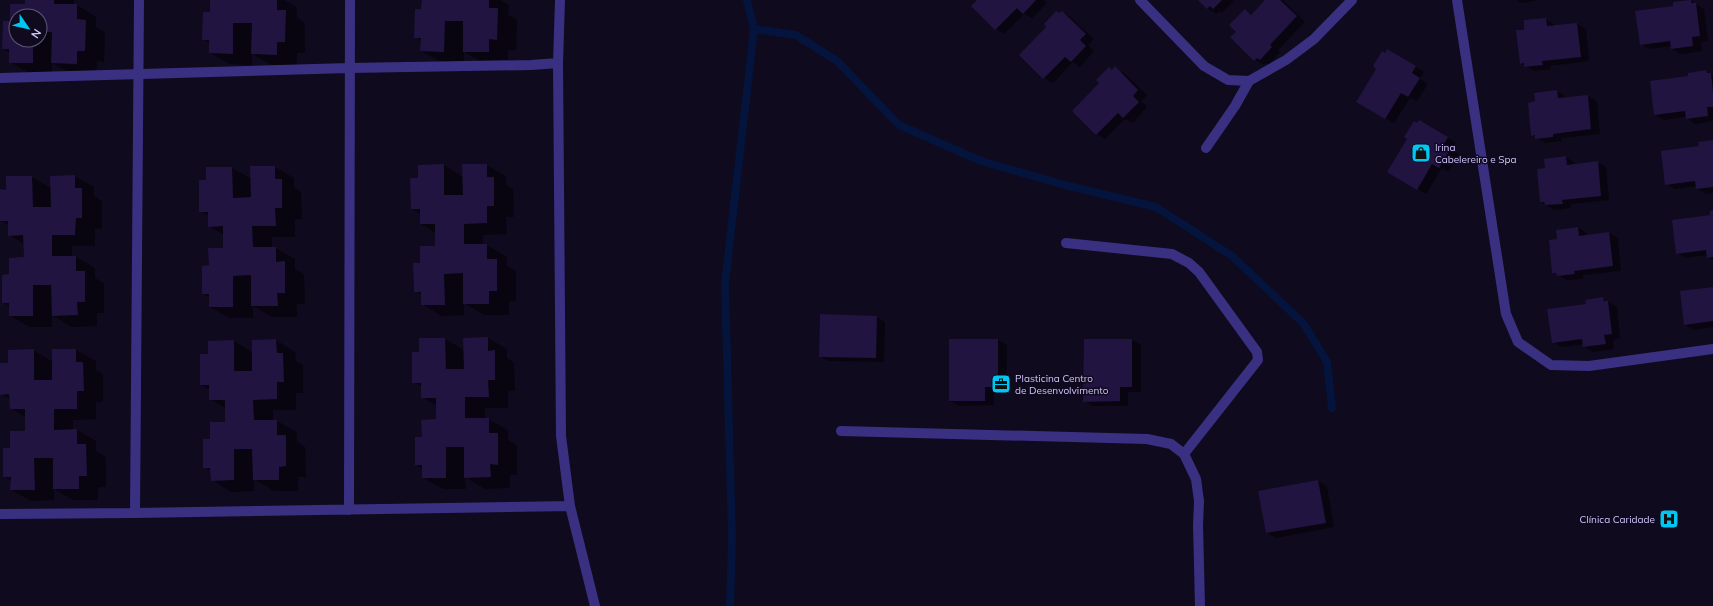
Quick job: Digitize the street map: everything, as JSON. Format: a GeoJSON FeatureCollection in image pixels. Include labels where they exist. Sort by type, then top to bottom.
{"type":"FeatureCollection","features":[{"type":"Feature","properties":{"kind":"street"},"geometry":{"type":"LineString","coordinates":[[135,513],[139,0]]}},
{"type":"Feature","properties":{"kind":"street"},"geometry":{"type":"LineString","coordinates":[[349,510],[350,0]]}},
{"type":"Feature","properties":{"kind":"street"},"geometry":{"type":"LineString","coordinates":[[560,0],[558,63],[561,436],[570,506],[595,606]]}},
{"type":"Feature","properties":{"kind":"street"},"geometry":{"type":"LineString","coordinates":[[1140,0],[1204,66],[1228,80],[1248,81],[1286,60],[1308,43],[1352,0]]}},
{"type":"Feature","properties":{"kind":"street"},"geometry":{"type":"LineString","coordinates":[[1457,0],[1506,314],[1518,342],[1551,365],[1589,366],[1713,349]]}},
{"type":"Feature","properties":{"kind":"street"},"geometry":{"type":"LineString","coordinates":[[0,78],[349,68],[531,65],[558,63]]}},
{"type":"Feature","properties":{"kind":"street"},"geometry":{"type":"LineString","coordinates":[[1206,148],[1235,106],[1248,81]]}},
{"type":"Feature","properties":{"kind":"street"},"geometry":{"type":"LineString","coordinates":[[1066,243],[1172,254],[1189,262],[1199,272],[1257,352],[1258,360],[1184,454]]}},
{"type":"Feature","properties":{"kind":"street"},"geometry":{"type":"LineString","coordinates":[[841,431],[1147,439],[1171,444],[1184,454],[1196,479],[1199,501],[1198,525],[1200,606]]}},
{"type":"Feature","properties":{"kind":"street"},"geometry":{"type":"LineString","coordinates":[[0,514],[570,506]]}},
{"type":"Feature","properties":{"kind":"building"},"geometry":{"type":"Polygon","coordinates":[[[25,0],[54,0],[54,4],[77,4],[77,19],[86,20],[85,51],[77,51],[77,64],[51,63],[52,32],[48,32],[48,8],[10,8],[10,4],[25,4],[25,0]]]}},
{"type":"Feature","properties":{"kind":"building"},"geometry":{"type":"Polygon","coordinates":[[[210,0],[277,0],[277,10],[286,10],[285,42],[277,42],[277,55],[251,54],[252,23],[233,23],[233,54],[209,53],[209,40],[202,40],[203,12],[210,12],[210,0]]]}},
{"type":"Feature","properties":{"kind":"building"},"geometry":{"type":"Polygon","coordinates":[[[422,0],[489,0],[489,8],[498,8],[497,40],[489,39],[489,52],[463,52],[463,21],[445,21],[444,52],[420,51],[421,38],[414,38],[415,9],[421,9],[422,0]]]}},
{"type":"Feature","properties":{"kind":"building"},"geometry":{"type":"Polygon","coordinates":[[[977,0],[1036,0],[1023,14],[1017,8],[995,30],[971,6],[977,0]]]}},
{"type":"Feature","properties":{"kind":"building"},"geometry":{"type":"Polygon","coordinates":[[[1198,0],[1222,0],[1213,9],[1210,6],[1207,9],[1198,0]]]}},
{"type":"Feature","properties":{"kind":"building"},"geometry":{"type":"Polygon","coordinates":[[[1265,0],[1280,0],[1297,16],[1270,45],[1272,47],[1260,60],[1257,58],[1254,61],[1230,37],[1236,32],[1229,25],[1245,9],[1251,15],[1265,0]]]}},
{"type":"Feature","properties":{"kind":"building"},"geometry":{"type":"Polygon","coordinates":[[[1691,0],[1691,3],[1696,3],[1700,36],[1692,37],[1693,46],[1671,49],[1670,41],[1640,45],[1635,11],[1673,6],[1673,2],[1691,0]]]}},
{"type":"Feature","properties":{"kind":"building"},"geometry":{"type":"Polygon","coordinates":[[[1056,11],[1059,13],[1062,11],[1086,34],[1080,40],[1086,46],[1071,62],[1065,57],[1043,79],[1019,55],[1046,27],[1044,24],[1056,11]]]}},
{"type":"Feature","properties":{"kind":"building"},"geometry":{"type":"Polygon","coordinates":[[[1546,18],[1547,26],[1577,23],[1581,57],[1542,61],[1543,65],[1524,67],[1524,63],[1520,64],[1516,30],[1524,30],[1524,20],[1546,18]]]}},
{"type":"Feature","properties":{"kind":"building"},"geometry":{"type":"Polygon","coordinates":[[[3,21],[8,21],[8,48],[33,48],[33,63],[9,63],[9,49],[2,49],[3,21]]]}},
{"type":"Feature","properties":{"kind":"building"},"geometry":{"type":"Polygon","coordinates":[[[1387,49],[1416,66],[1412,73],[1420,78],[1408,97],[1401,93],[1385,119],[1356,102],[1376,69],[1373,66],[1382,51],[1385,53],[1387,49]]]}},
{"type":"Feature","properties":{"kind":"building"},"geometry":{"type":"Polygon","coordinates":[[[1115,66],[1138,90],[1133,96],[1139,102],[1123,118],[1118,113],[1096,135],[1072,111],[1099,83],[1096,80],[1109,67],[1112,70],[1115,66]]]}},
{"type":"Feature","properties":{"kind":"building"},"geometry":{"type":"Polygon","coordinates":[[[1706,70],[1707,73],[1711,73],[1713,92],[1713,107],[1707,107],[1708,116],[1686,119],[1685,111],[1654,115],[1650,81],[1688,76],[1688,73],[1706,70]]]}},
{"type":"Feature","properties":{"kind":"building"},"geometry":{"type":"Polygon","coordinates":[[[1557,90],[1558,98],[1588,95],[1591,129],[1553,134],[1553,137],[1535,139],[1535,135],[1531,136],[1528,103],[1535,101],[1534,93],[1557,90]]]}},
{"type":"Feature","properties":{"kind":"building"},"geometry":{"type":"Polygon","coordinates":[[[1419,120],[1448,137],[1444,144],[1451,148],[1439,168],[1432,164],[1417,190],[1387,172],[1407,139],[1404,137],[1414,121],[1417,123],[1419,120]]]}},
{"type":"Feature","properties":{"kind":"building"},"geometry":{"type":"Polygon","coordinates":[[[1713,140],[1713,187],[1696,189],[1695,181],[1665,185],[1661,151],[1699,146],[1698,142],[1713,140]]]}},
{"type":"Feature","properties":{"kind":"building"},"geometry":{"type":"Polygon","coordinates":[[[1566,156],[1567,165],[1598,161],[1601,196],[1562,200],[1563,204],[1545,205],[1544,202],[1540,202],[1537,169],[1545,168],[1544,159],[1566,156]]]}},
{"type":"Feature","properties":{"kind":"building"},"geometry":{"type":"Polygon","coordinates":[[[444,164],[444,195],[463,195],[462,164],[487,164],[487,177],[494,177],[494,206],[487,206],[487,223],[464,224],[464,244],[487,244],[487,259],[497,259],[497,291],[489,291],[489,304],[463,304],[463,273],[444,274],[445,305],[421,305],[421,292],[414,292],[413,263],[420,263],[420,246],[435,246],[435,224],[420,224],[420,209],[411,209],[410,178],[418,178],[418,165],[444,164]]]}},
{"type":"Feature","properties":{"kind":"building"},"geometry":{"type":"Polygon","coordinates":[[[250,166],[275,166],[275,179],[282,179],[282,208],[275,208],[276,226],[252,226],[253,247],[276,247],[276,262],[285,261],[285,293],[277,293],[278,306],[251,306],[251,275],[233,276],[233,307],[209,307],[209,294],[202,294],[202,266],[209,265],[208,248],[223,248],[223,226],[208,227],[208,212],[199,212],[199,180],[206,180],[206,167],[232,167],[233,198],[251,197],[250,166]]]}},
{"type":"Feature","properties":{"kind":"building"},"geometry":{"type":"Polygon","coordinates":[[[75,175],[75,188],[82,188],[82,218],[76,218],[75,235],[52,235],[52,256],[76,256],[76,271],[85,271],[85,302],[77,302],[78,315],[52,316],[51,285],[33,285],[33,316],[9,316],[9,303],[2,303],[2,275],[9,274],[9,258],[24,257],[23,235],[8,236],[8,221],[0,221],[0,189],[6,190],[6,176],[32,176],[33,207],[51,207],[50,176],[75,175]]]}},
{"type":"Feature","properties":{"kind":"building"},"geometry":{"type":"Polygon","coordinates":[[[1713,210],[1713,257],[1707,258],[1706,250],[1676,254],[1672,220],[1710,215],[1710,211],[1713,210]]]}},
{"type":"Feature","properties":{"kind":"building"},"geometry":{"type":"Polygon","coordinates":[[[1578,227],[1579,236],[1609,232],[1613,266],[1574,271],[1575,274],[1557,276],[1556,273],[1552,273],[1549,240],[1557,239],[1556,230],[1578,227]]]}},
{"type":"Feature","properties":{"kind":"building"},"geometry":{"type":"Polygon","coordinates":[[[1713,287],[1713,321],[1684,325],[1680,291],[1713,287]]]}},
{"type":"Feature","properties":{"kind":"building"},"geometry":{"type":"Polygon","coordinates":[[[1603,297],[1604,301],[1608,301],[1612,334],[1604,335],[1606,344],[1583,347],[1582,339],[1552,343],[1547,309],[1586,304],[1585,300],[1603,297]]]}},
{"type":"Feature","properties":{"kind":"building"},"geometry":{"type":"Polygon","coordinates":[[[820,314],[877,316],[876,358],[819,357],[820,314]]]}},
{"type":"Feature","properties":{"kind":"building"},"geometry":{"type":"Polygon","coordinates":[[[488,337],[488,351],[495,350],[495,380],[488,380],[489,397],[465,397],[465,418],[489,418],[489,433],[498,433],[498,465],[490,464],[491,477],[464,478],[464,447],[446,447],[446,478],[422,478],[422,465],[415,465],[415,437],[422,437],[421,420],[436,419],[436,398],[421,398],[421,383],[412,383],[412,352],[419,352],[419,338],[445,338],[446,369],[464,369],[463,338],[488,337]]]}},
{"type":"Feature","properties":{"kind":"building"},"geometry":{"type":"Polygon","coordinates":[[[276,339],[277,353],[283,353],[284,382],[277,382],[277,399],[253,400],[254,420],[277,420],[277,435],[286,435],[286,466],[279,467],[279,480],[253,480],[252,449],[234,449],[234,480],[211,481],[210,468],[203,468],[203,439],[210,439],[210,422],[225,422],[225,400],[209,400],[209,385],[200,385],[200,354],[208,354],[208,341],[234,340],[234,371],[252,371],[252,340],[276,339]]]}},
{"type":"Feature","properties":{"kind":"building"},"geometry":{"type":"Polygon","coordinates":[[[949,339],[998,339],[998,387],[985,387],[985,401],[949,401],[949,339]]]}},
{"type":"Feature","properties":{"kind":"building"},"geometry":{"type":"Polygon","coordinates":[[[1084,339],[1132,339],[1132,387],[1120,387],[1120,401],[1083,402],[1084,339]]]}},
{"type":"Feature","properties":{"kind":"building"},"geometry":{"type":"Polygon","coordinates":[[[34,349],[34,380],[52,380],[52,349],[76,349],[76,362],[83,362],[84,391],[77,391],[77,409],[54,409],[54,430],[77,429],[77,444],[86,444],[87,476],[79,476],[79,489],[53,489],[53,458],[34,458],[35,490],[10,490],[11,477],[3,477],[3,448],[10,448],[10,431],[25,431],[25,409],[10,409],[9,394],[0,395],[0,363],[8,363],[8,350],[34,349]]]}},
{"type":"Feature","properties":{"kind":"building"},"geometry":{"type":"Polygon","coordinates":[[[1318,480],[1326,523],[1266,533],[1258,491],[1318,480]]]}},
{"type":"Feature","properties":{"kind":"waterway"},"geometry":{"type":"LineString","coordinates":[[730,606],[732,538],[725,284],[754,29],[747,0]]}},
{"type":"Feature","properties":{"kind":"waterway"},"geometry":{"type":"LineString","coordinates":[[754,29],[796,35],[837,61],[899,125],[981,161],[1065,185],[1156,207],[1232,256],[1304,324],[1327,362],[1332,408]]}},
{"type":"Feature","properties":{"kind":"place","name":"Irina Cabelereiro e Spa"},"geometry":{"type":"Point","coordinates":[1421,153]}},
{"type":"Feature","properties":{"kind":"place","name":"Plasticina Centro de Desenvolvimento"},"geometry":{"type":"Point","coordinates":[1001,384]}},
{"type":"Feature","properties":{"kind":"place","name":"Clínica Caridade"},"geometry":{"type":"Point","coordinates":[1669,519]}}]}
